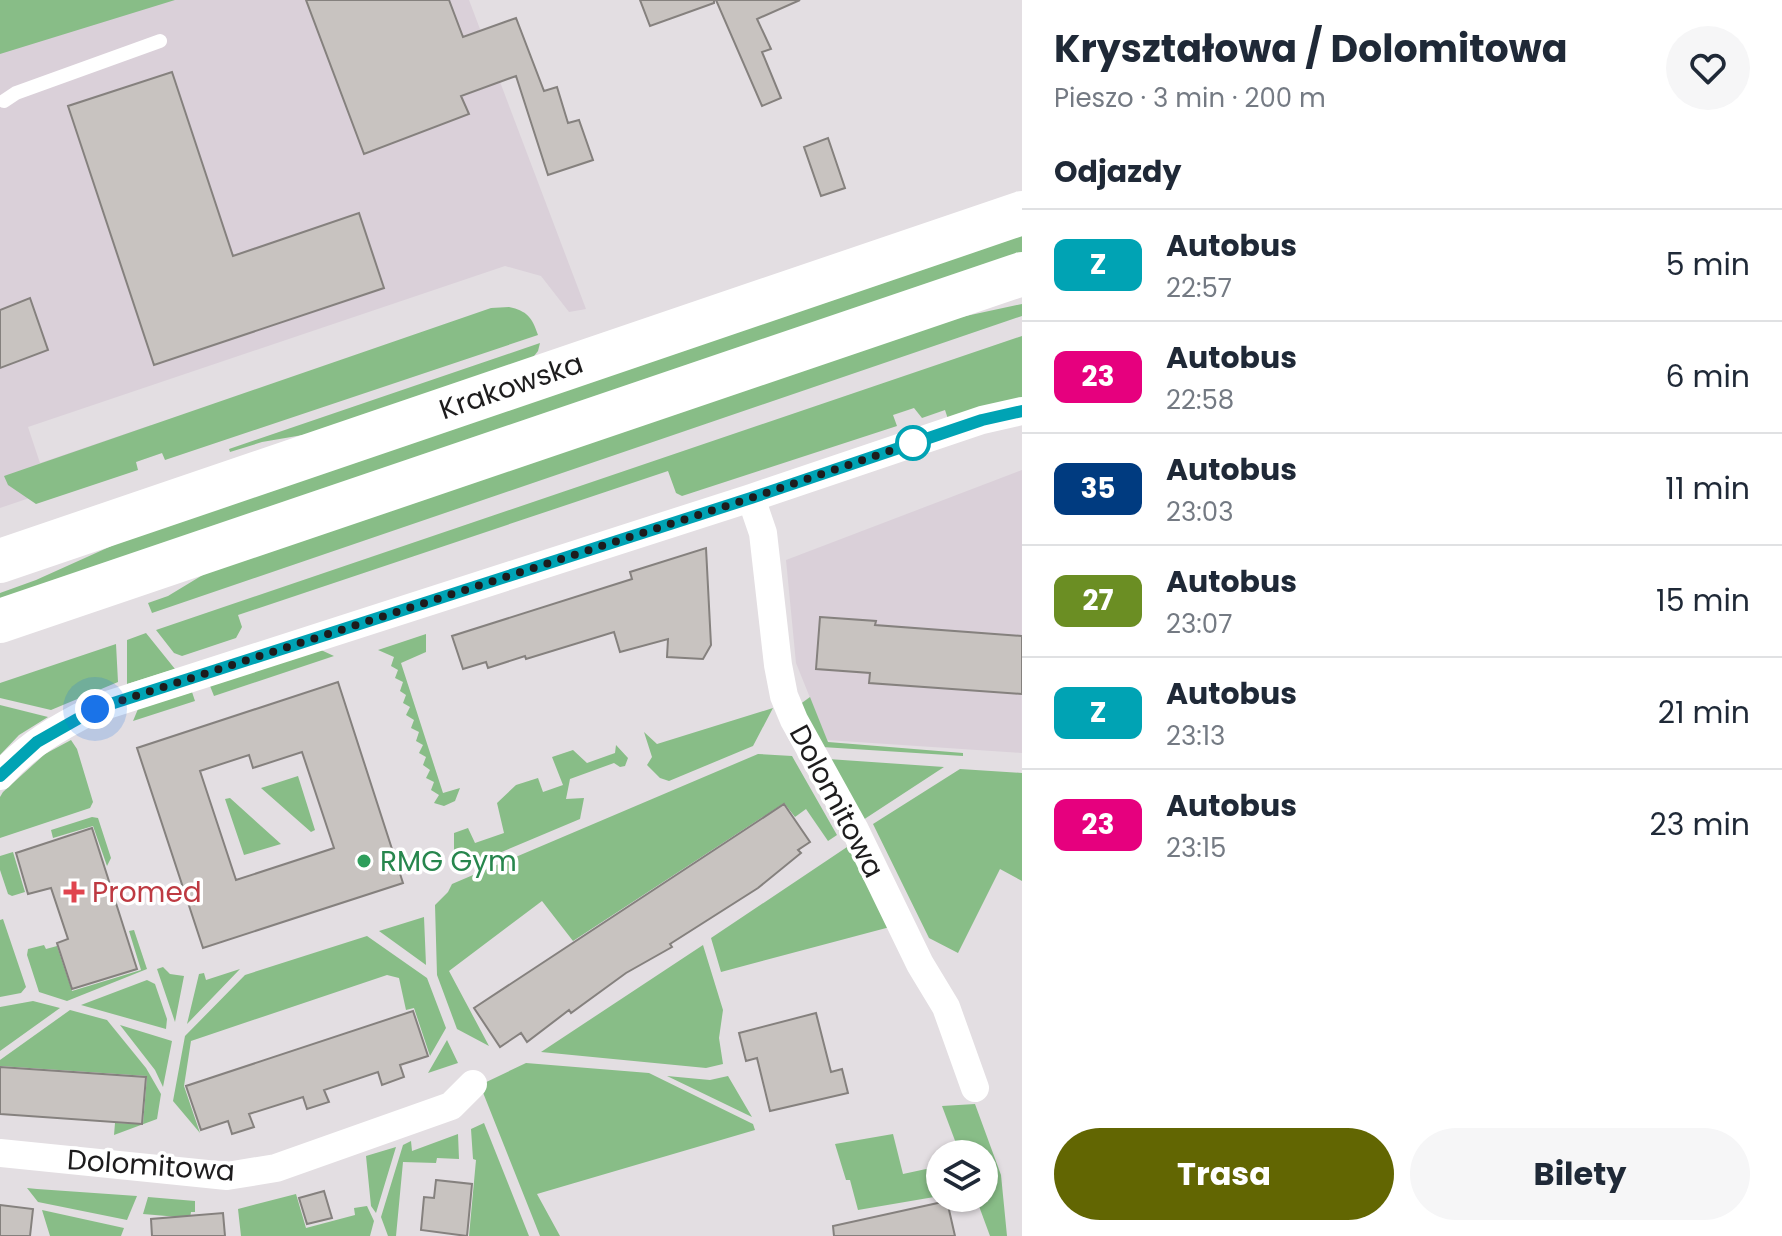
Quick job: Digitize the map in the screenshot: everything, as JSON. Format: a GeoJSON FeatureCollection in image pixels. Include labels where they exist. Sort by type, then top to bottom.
{"type":"FeatureCollection","features":[{"type":"Feature","properties":{"kind":"main road","name":"Krakowska"},"geometry":{"type":"LineString","coordinates":[[0,561],[1022,213]]}},
{"type":"Feature","properties":{"kind":"main road","name":"Krakowska"},"geometry":{"type":"LineString","coordinates":[[0,621],[1022,274]]}},
{"type":"Feature","properties":{"kind":"street"},"geometry":{"type":"LineString","coordinates":[[0,776],[37,742],[95,709],[751,498],[982,420],[1022,411]]}},
{"type":"Feature","properties":{"kind":"street","name":"Dolomitowa"},"geometry":{"type":"LineString","coordinates":[[751,498],[763,533],[784,696],[794,720],[855,830],[920,964],[946,1007],[975,1088]]}},
{"type":"Feature","properties":{"kind":"street","name":"Dolomitowa"},"geometry":{"type":"LineString","coordinates":[[0,1153],[227,1176],[276,1168],[451,1106],[473,1084]]}},
{"type":"Feature","properties":{"kind":"lane"},"geometry":{"type":"LineString","coordinates":[[4,101],[16,93],[160,41]]}},
{"type":"Feature","properties":{"kind":"shaded area"},"geometry":{"type":"Polygon","coordinates":[[[168,0],[469,0],[586,309],[569,312],[541,276],[505,266],[28,427],[40,463],[151,425],[162,453],[0,508],[0,53],[168,0]]]}},
{"type":"Feature","properties":{"kind":"shaded area"},"geometry":{"type":"Polygon","coordinates":[[[1022,470],[1022,753],[827,740],[796,663],[786,560],[1022,470]]]}},
{"type":"Feature","properties":{"kind":"green space"},"geometry":{"type":"Polygon","coordinates":[[[0,0],[175,0],[0,54],[0,0]]]}},
{"type":"Feature","properties":{"kind":"green space"},"geometry":{"type":"Polygon","coordinates":[[[1022,232],[1022,255],[0,602],[0,593],[127,539],[1022,232]]]}},
{"type":"Feature","properties":{"kind":"green space"},"geometry":{"type":"Polygon","coordinates":[[[1022,304],[1022,316],[152,613],[148,603],[168,596],[206,573],[952,319],[1022,304]]]}},
{"type":"Feature","properties":{"kind":"green space"},"geometry":{"type":"Polygon","coordinates":[[[509,307],[528,316],[538,335],[165,460],[162,453],[136,462],[138,470],[36,504],[8,485],[4,476],[491,308],[509,307]]]}},
{"type":"Feature","properties":{"kind":"green space"},"geometry":{"type":"Polygon","coordinates":[[[1022,336],[1022,399],[948,419],[945,410],[922,418],[914,408],[893,415],[897,426],[682,496],[676,493],[668,471],[238,615],[242,627],[236,638],[182,656],[174,653],[156,630],[1022,336]]]}},
{"type":"Feature","properties":{"kind":"green space"},"geometry":{"type":"Polygon","coordinates":[[[540,343],[531,360],[326,431],[262,442],[230,452],[229,449],[540,343]]]}},
{"type":"Feature","properties":{"kind":"green space"},"geometry":{"type":"Polygon","coordinates":[[[146,633],[175,669],[127,684],[127,640],[146,633]]]}},
{"type":"Feature","properties":{"kind":"green space"},"geometry":{"type":"Polygon","coordinates":[[[426,634],[426,652],[401,663],[443,793],[460,788],[455,801],[444,806],[434,803],[439,795],[431,790],[434,782],[426,778],[430,770],[423,765],[426,757],[419,753],[423,745],[416,741],[419,732],[411,728],[414,720],[406,715],[410,707],[403,703],[406,695],[400,691],[403,682],[395,678],[398,670],[391,666],[394,657],[378,650],[426,634]]]}},
{"type":"Feature","properties":{"kind":"green space"},"geometry":{"type":"Polygon","coordinates":[[[116,644],[118,682],[51,710],[0,698],[0,683],[116,644]]]}},
{"type":"Feature","properties":{"kind":"green space"},"geometry":{"type":"Polygon","coordinates":[[[321,650],[334,656],[214,696],[210,686],[321,650]]]}},
{"type":"Feature","properties":{"kind":"green space"},"geometry":{"type":"Polygon","coordinates":[[[192,692],[195,701],[133,721],[138,709],[192,692]]]}},
{"type":"Feature","properties":{"kind":"green space"},"geometry":{"type":"Polygon","coordinates":[[[810,697],[828,742],[963,753],[963,756],[822,747],[799,705],[810,697]]]}},
{"type":"Feature","properties":{"kind":"green space"},"geometry":{"type":"Polygon","coordinates":[[[0,705],[48,717],[19,735],[0,755],[0,705]]]}},
{"type":"Feature","properties":{"kind":"green space"},"geometry":{"type":"Polygon","coordinates":[[[773,708],[753,746],[669,781],[660,778],[647,765],[652,757],[644,732],[657,744],[773,708]]]}},
{"type":"Feature","properties":{"kind":"green space"},"geometry":{"type":"Polygon","coordinates":[[[71,740],[77,749],[93,802],[90,808],[0,838],[0,797],[3,792],[45,754],[71,740]]]}},
{"type":"Feature","properties":{"kind":"green space"},"geometry":{"type":"Polygon","coordinates":[[[616,745],[628,758],[625,766],[614,763],[570,779],[566,799],[584,798],[580,819],[454,872],[454,833],[468,828],[475,843],[504,833],[497,803],[516,785],[538,778],[543,792],[563,785],[552,757],[573,750],[587,763],[615,753],[616,745]]]}},
{"type":"Feature","properties":{"kind":"green space"},"geometry":{"type":"Polygon","coordinates":[[[758,754],[792,756],[837,835],[828,841],[806,809],[795,817],[784,803],[573,941],[542,901],[449,971],[489,1046],[457,1029],[437,975],[435,905],[452,884],[758,754]]]}},
{"type":"Feature","properties":{"kind":"green space"},"geometry":{"type":"Polygon","coordinates":[[[828,759],[944,767],[863,820],[828,759]]]}},
{"type":"Feature","properties":{"kind":"green space"},"geometry":{"type":"Polygon","coordinates":[[[960,769],[1022,773],[1022,881],[1000,869],[958,953],[929,938],[873,824],[960,769]]]}},
{"type":"Feature","properties":{"kind":"green space"},"geometry":{"type":"Polygon","coordinates":[[[298,776],[315,830],[311,832],[261,788],[298,776]]]}},
{"type":"Feature","properties":{"kind":"green space"},"geometry":{"type":"Polygon","coordinates":[[[230,798],[281,844],[244,855],[225,799],[230,798]]]}},
{"type":"Feature","properties":{"kind":"green space"},"geometry":{"type":"Polygon","coordinates":[[[92,817],[98,818],[111,858],[107,866],[93,826],[53,838],[51,830],[92,817]]]}},
{"type":"Feature","properties":{"kind":"green space"},"geometry":{"type":"Polygon","coordinates":[[[850,845],[890,927],[721,972],[711,938],[850,845]]]}},
{"type":"Feature","properties":{"kind":"green space"},"geometry":{"type":"Polygon","coordinates":[[[13,852],[25,892],[12,896],[8,894],[0,870],[0,856],[13,852]]]}},
{"type":"Feature","properties":{"kind":"green space"},"geometry":{"type":"Polygon","coordinates":[[[424,917],[426,965],[379,931],[424,917]]]}},
{"type":"Feature","properties":{"kind":"green space"},"geometry":{"type":"Polygon","coordinates":[[[3,919],[26,987],[21,993],[0,997],[0,920],[3,919]]]}},
{"type":"Feature","properties":{"kind":"green space"},"geometry":{"type":"Polygon","coordinates":[[[134,930],[147,969],[67,1001],[39,992],[27,955],[28,949],[57,946],[72,991],[141,970],[129,931],[134,930]]]}},
{"type":"Feature","properties":{"kind":"green space"},"geometry":{"type":"Polygon","coordinates":[[[367,936],[427,978],[446,1028],[430,1056],[414,1008],[406,1010],[399,978],[387,975],[191,1041],[184,1086],[200,1133],[173,1101],[185,1036],[245,975],[367,936]]]}},
{"type":"Feature","properties":{"kind":"green space"},"geometry":{"type":"Polygon","coordinates":[[[703,945],[723,1010],[719,1038],[723,1064],[706,1068],[541,1052],[703,945]]]}},
{"type":"Feature","properties":{"kind":"green space"},"geometry":{"type":"Polygon","coordinates":[[[163,967],[170,974],[184,976],[175,1022],[157,969],[163,967]]]}},
{"type":"Feature","properties":{"kind":"green space"},"geometry":{"type":"Polygon","coordinates":[[[240,969],[187,1024],[199,974],[204,973],[206,980],[240,969]]]}},
{"type":"Feature","properties":{"kind":"green space"},"geometry":{"type":"Polygon","coordinates":[[[147,980],[155,984],[167,1019],[166,1029],[81,1005],[147,980]]]}},
{"type":"Feature","properties":{"kind":"green space"},"geometry":{"type":"Polygon","coordinates":[[[33,1001],[60,1008],[0,1051],[0,1007],[33,1001]]]}},
{"type":"Feature","properties":{"kind":"green space"},"geometry":{"type":"Polygon","coordinates":[[[70,1010],[107,1020],[146,1068],[161,1094],[157,1119],[114,1135],[115,1123],[143,1124],[147,1076],[0,1066],[0,1060],[70,1010]]]}},
{"type":"Feature","properties":{"kind":"green space"},"geometry":{"type":"Polygon","coordinates":[[[120,1025],[172,1041],[163,1087],[155,1070],[120,1025]]]}},
{"type":"Feature","properties":{"kind":"green space"},"geometry":{"type":"Polygon","coordinates":[[[447,1040],[458,1063],[428,1073],[447,1040]]]}},
{"type":"Feature","properties":{"kind":"green space"},"geometry":{"type":"Polygon","coordinates":[[[526,1063],[649,1073],[753,1124],[755,1130],[537,1194],[560,1236],[540,1236],[480,1085],[526,1063]]]}},
{"type":"Feature","properties":{"kind":"green space"},"geometry":{"type":"Polygon","coordinates":[[[667,1076],[710,1080],[728,1076],[752,1117],[667,1076]]]}},
{"type":"Feature","properties":{"kind":"green space"},"geometry":{"type":"Polygon","coordinates":[[[975,1104],[988,1140],[955,1140],[942,1106],[975,1104]]]}},
{"type":"Feature","properties":{"kind":"green space"},"geometry":{"type":"Polygon","coordinates":[[[484,1123],[529,1236],[469,1236],[476,1160],[473,1159],[471,1129],[484,1123]]]}},
{"type":"Feature","properties":{"kind":"green space"},"geometry":{"type":"Polygon","coordinates":[[[458,1134],[459,1159],[437,1158],[436,1163],[403,1162],[396,1236],[388,1236],[381,1217],[403,1145],[411,1141],[412,1151],[458,1134]]]}},
{"type":"Feature","properties":{"kind":"green space"},"geometry":{"type":"Polygon","coordinates":[[[893,1134],[903,1174],[926,1169],[926,1198],[858,1210],[835,1144],[893,1134]]]}},
{"type":"Feature","properties":{"kind":"green space"},"geometry":{"type":"Polygon","coordinates":[[[396,1147],[376,1213],[371,1206],[366,1156],[396,1147]]]}},
{"type":"Feature","properties":{"kind":"green space"},"geometry":{"type":"Polygon","coordinates":[[[998,1167],[1007,1236],[990,1236],[981,1212],[998,1212],[998,1167]]]}},
{"type":"Feature","properties":{"kind":"green space"},"geometry":{"type":"Polygon","coordinates":[[[27,1188],[137,1196],[127,1220],[38,1202],[27,1188]]]}},
{"type":"Feature","properties":{"kind":"green space"},"geometry":{"type":"Polygon","coordinates":[[[296,1194],[306,1228],[355,1215],[354,1208],[367,1206],[374,1221],[370,1236],[241,1236],[238,1209],[296,1194]]]}},
{"type":"Feature","properties":{"kind":"green space"},"geometry":{"type":"Polygon","coordinates":[[[148,1197],[195,1201],[195,1212],[191,1212],[190,1218],[143,1214],[148,1197]]]}},
{"type":"Feature","properties":{"kind":"green space"},"geometry":{"type":"Polygon","coordinates":[[[42,1210],[124,1228],[121,1236],[50,1236],[42,1210]]]}},
{"type":"Feature","properties":{"kind":"building"},"geometry":{"type":"Polygon","coordinates":[[[306,0],[449,0],[463,37],[516,18],[544,91],[557,87],[568,123],[579,120],[593,160],[548,175],[516,76],[461,96],[469,114],[364,154],[306,0]]]}},
{"type":"Feature","properties":{"kind":"building"},"geometry":{"type":"Polygon","coordinates":[[[640,0],[714,0],[714,3],[650,26],[640,0]]]}},
{"type":"Feature","properties":{"kind":"building"},"geometry":{"type":"Polygon","coordinates":[[[716,0],[800,0],[757,19],[771,49],[762,52],[781,98],[762,106],[716,0]]]}},
{"type":"Feature","properties":{"kind":"building"},"geometry":{"type":"Polygon","coordinates":[[[172,72],[233,256],[359,213],[384,288],[154,365],[68,106],[172,72]]]}},
{"type":"Feature","properties":{"kind":"building"},"geometry":{"type":"Polygon","coordinates":[[[828,138],[845,188],[821,196],[804,147],[828,138]]]}},
{"type":"Feature","properties":{"kind":"building"},"geometry":{"type":"Polygon","coordinates":[[[30,298],[48,350],[0,368],[0,310],[30,298]]]}},
{"type":"Feature","properties":{"kind":"building"},"geometry":{"type":"Polygon","coordinates":[[[706,548],[711,645],[703,659],[667,657],[668,639],[620,652],[614,632],[526,659],[525,656],[488,668],[486,662],[463,669],[452,636],[632,579],[630,572],[706,548]]]}},
{"type":"Feature","properties":{"kind":"building"},"geometry":{"type":"Polygon","coordinates":[[[820,617],[876,621],[875,625],[1022,636],[1022,694],[869,683],[870,673],[816,669],[820,617]]]}},
{"type":"Feature","properties":{"kind":"building"},"geometry":{"type":"Polygon","coordinates":[[[338,682],[403,883],[203,948],[137,748],[338,682]],[[302,752],[253,768],[249,755],[200,771],[236,880],[334,848],[302,752]]]}},
{"type":"Feature","properties":{"kind":"building"},"geometry":{"type":"Polygon","coordinates":[[[784,804],[810,842],[798,850],[801,853],[758,888],[670,944],[672,947],[626,973],[571,1013],[569,1010],[527,1042],[521,1033],[500,1047],[474,1008],[784,804]]]}},
{"type":"Feature","properties":{"kind":"building"},"geometry":{"type":"Polygon","coordinates":[[[92,828],[137,969],[72,989],[57,943],[68,939],[51,888],[28,894],[16,853],[92,828]]]}},
{"type":"Feature","properties":{"kind":"building"},"geometry":{"type":"Polygon","coordinates":[[[413,1011],[428,1056],[400,1065],[404,1077],[382,1085],[378,1072],[324,1090],[329,1102],[307,1109],[303,1097],[249,1114],[254,1127],[232,1134],[228,1121],[201,1130],[186,1086],[413,1011]]]}},
{"type":"Feature","properties":{"kind":"building"},"geometry":{"type":"Polygon","coordinates":[[[816,1013],[831,1072],[842,1069],[848,1093],[770,1111],[757,1058],[746,1061],[739,1033],[816,1013]]]}},
{"type":"Feature","properties":{"kind":"building"},"geometry":{"type":"Polygon","coordinates":[[[0,1067],[146,1077],[142,1124],[0,1114],[0,1067]]]}},
{"type":"Feature","properties":{"kind":"building"},"geometry":{"type":"Polygon","coordinates":[[[436,1180],[472,1184],[467,1236],[421,1230],[424,1197],[434,1198],[436,1180]]]}},
{"type":"Feature","properties":{"kind":"building"},"geometry":{"type":"Polygon","coordinates":[[[324,1191],[332,1218],[307,1224],[299,1198],[324,1191]]]}},
{"type":"Feature","properties":{"kind":"building"},"geometry":{"type":"Polygon","coordinates":[[[0,1205],[33,1209],[30,1236],[0,1236],[0,1205]]]}},
{"type":"Feature","properties":{"kind":"building"},"geometry":{"type":"Polygon","coordinates":[[[926,1206],[926,1212],[950,1212],[955,1236],[834,1236],[833,1226],[926,1206]]]}},
{"type":"Feature","properties":{"kind":"building"},"geometry":{"type":"Polygon","coordinates":[[[223,1213],[225,1236],[152,1236],[151,1219],[223,1213]]]}},
{"type":"Feature","properties":{"kind":"bus line","name":"Z"},"geometry":{"type":"LineString","coordinates":[[0,776],[37,742],[95,709],[751,498],[982,420],[1022,411]]}},
{"type":"Feature","properties":{"kind":"place","name":"RMG Gym"},"geometry":{"type":"Point","coordinates":[364,861]}},
{"type":"Feature","properties":{"kind":"place","name":"Promed"},"geometry":{"type":"Point","coordinates":[74,892]}},
{"type":"Feature","properties":{"kind":"route"},"geometry":{"type":"LineString","coordinates":[[95,709],[913,443]]}}]}
